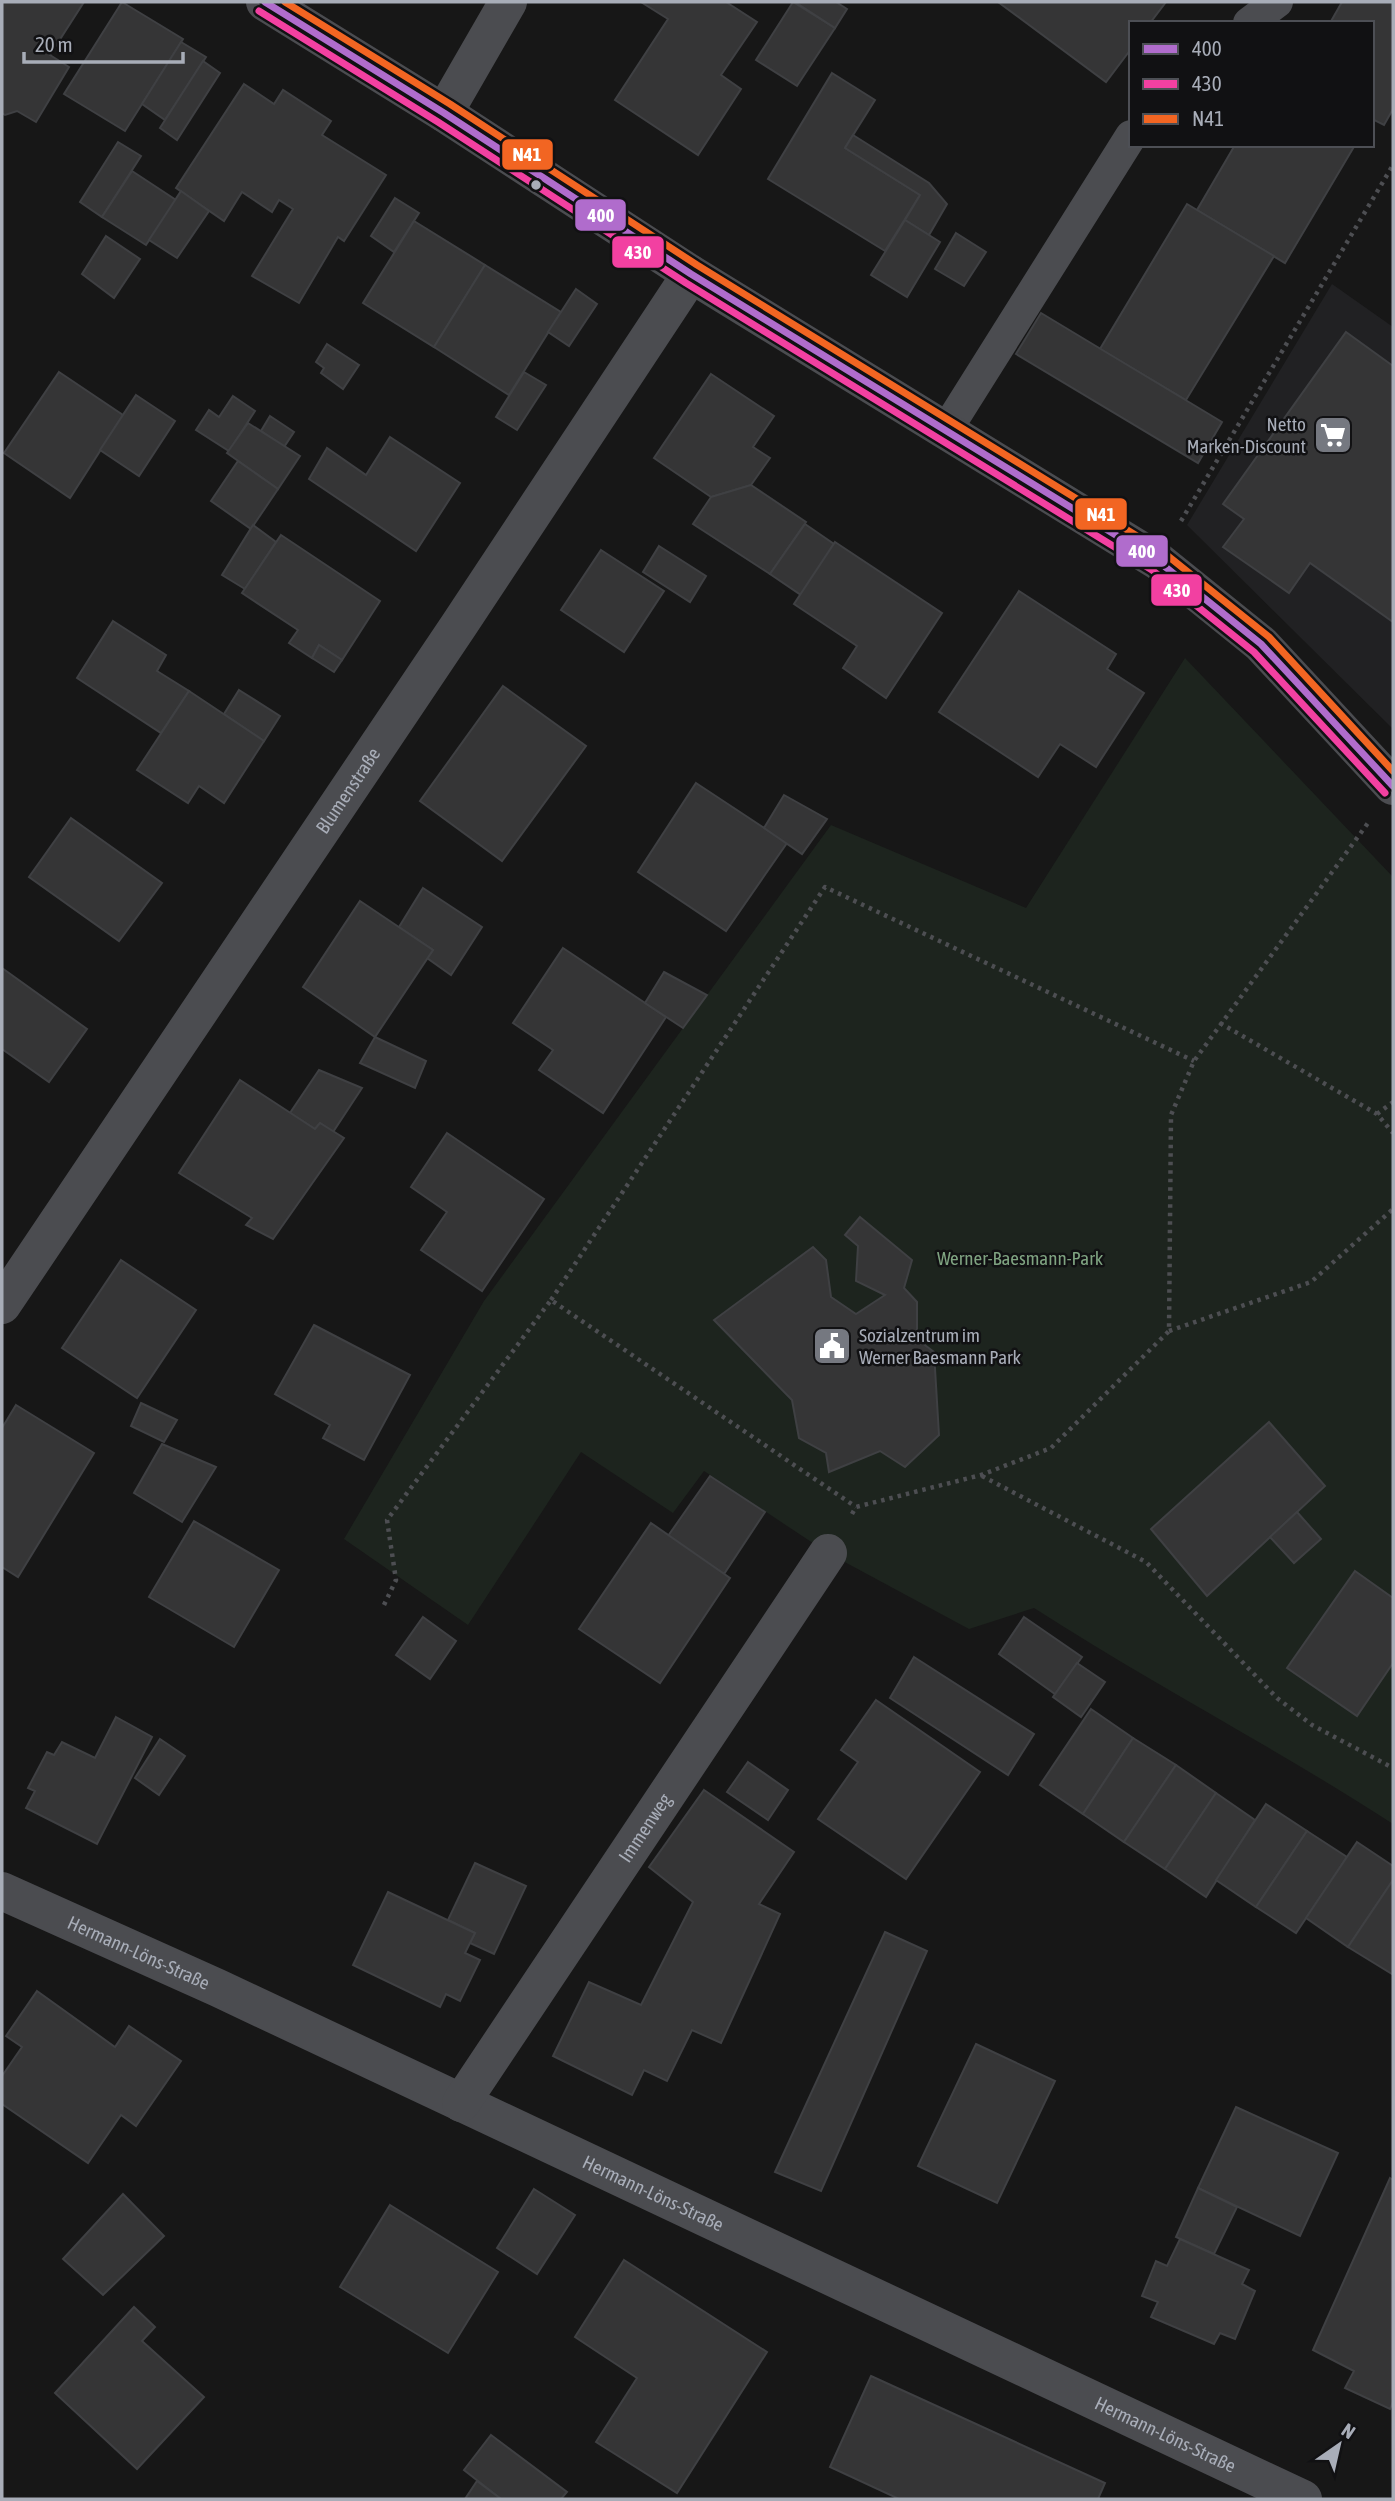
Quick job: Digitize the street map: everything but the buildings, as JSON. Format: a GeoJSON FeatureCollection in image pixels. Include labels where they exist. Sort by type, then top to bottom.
{"type":"FeatureCollection","features":[{"type":"Feature","properties":{"kind":"street"},"geometry":{"type":"LineString","coordinates":[[265,2],[444,113],[691,274],[1158,561],[1261,644],[1393,786]]}},
{"type":"Feature","properties":{"kind":"street"},"geometry":{"type":"LineString","coordinates":[[444,113],[508,2]]}},
{"type":"Feature","properties":{"kind":"street","name":"Blumenstraße"},"geometry":{"type":"LineString","coordinates":[[2,1305],[460,625],[691,274]]}},
{"type":"Feature","properties":{"kind":"street","name":"Immenweg"},"geometry":{"type":"LineString","coordinates":[[461,2103],[828,1553]]}},
{"type":"Feature","properties":{"kind":"street","name":"Hermann-Löns-Straße"},"geometry":{"type":"LineString","coordinates":[[2,1891],[218,1988],[461,2103],[1236,2486],[1303,2499]]}},
{"type":"Feature","properties":{"kind":"lane"},"geometry":{"type":"LineString","coordinates":[[1252,21],[1277,2]]}},
{"type":"Feature","properties":{"kind":"lane"},"geometry":{"type":"LineString","coordinates":[[945,432],[1129,139]]}},
{"type":"Feature","properties":{"kind":"path"},"geometry":{"type":"LineString","coordinates":[[1158,561],[1393,165]]}},
{"type":"Feature","properties":{"kind":"path"},"geometry":{"type":"LineString","coordinates":[[1169,1331],[1171,1115],[1194,1061],[1373,817]]}},
{"type":"Feature","properties":{"kind":"path"},"geometry":{"type":"LineString","coordinates":[[384,1605],[396,1580],[387,1520],[551,1300],[825,887],[1194,1061]]}},
{"type":"Feature","properties":{"kind":"path"},"geometry":{"type":"LineString","coordinates":[[1220,1023],[1377,1114],[1393,1133]]}},
{"type":"Feature","properties":{"kind":"path"},"geometry":{"type":"LineString","coordinates":[[1377,1114],[1393,1102]]}},
{"type":"Feature","properties":{"kind":"path"},"geometry":{"type":"LineString","coordinates":[[828,1553],[856,1507],[981,1475],[1051,1448],[1169,1331],[1311,1282],[1393,1209]]}},
{"type":"Feature","properties":{"kind":"path"},"geometry":{"type":"LineString","coordinates":[[551,1300],[856,1507]]}},
{"type":"Feature","properties":{"kind":"path"},"geometry":{"type":"LineString","coordinates":[[981,1475],[1146,1562],[1278,1699],[1312,1725],[1393,1768]]}},
{"type":"Feature","properties":{"kind":"shaded area"},"geometry":{"type":"Polygon","coordinates":[[[1332,284],[1393,327],[1393,729],[1187,525],[1332,284]]]}},
{"type":"Feature","properties":{"kind":"green space","name":"Werner-Baesmann-Park"},"geometry":{"type":"Polygon","coordinates":[[[1185,658],[1393,877],[1393,1824],[1034,1608],[969,1629],[828,1553],[704,1471],[673,1513],[581,1452],[468,1625],[344,1539],[484,1301],[831,825],[1026,908],[1185,658]]]}},
{"type":"Feature","properties":{"kind":"transit line","name":"400"},"geometry":{"type":"LineString","coordinates":[[265,2],[444,113],[691,274],[1158,561],[1261,644],[1393,786]]}},
{"type":"Feature","properties":{"kind":"transit line","name":"N41"},"geometry":{"type":"LineString","coordinates":[[285,2],[450,104],[697,265],[1163,552],[1269,637],[1393,771]]}},
{"type":"Feature","properties":{"kind":"transit line","name":"430"},"geometry":{"type":"LineString","coordinates":[[259,11],[438,122],[686,283],[1152,570],[1254,652],[1385,793]]}},
{"type":"Feature","properties":{"kind":"place","name":"Netto Marken-Discount"},"geometry":{"type":"Point","coordinates":[1333,435]}},
{"type":"Feature","properties":{"kind":"place","name":"Sozialzentrum im Werner Baesmann Park"},"geometry":{"type":"Point","coordinates":[832,1346]}}]}
